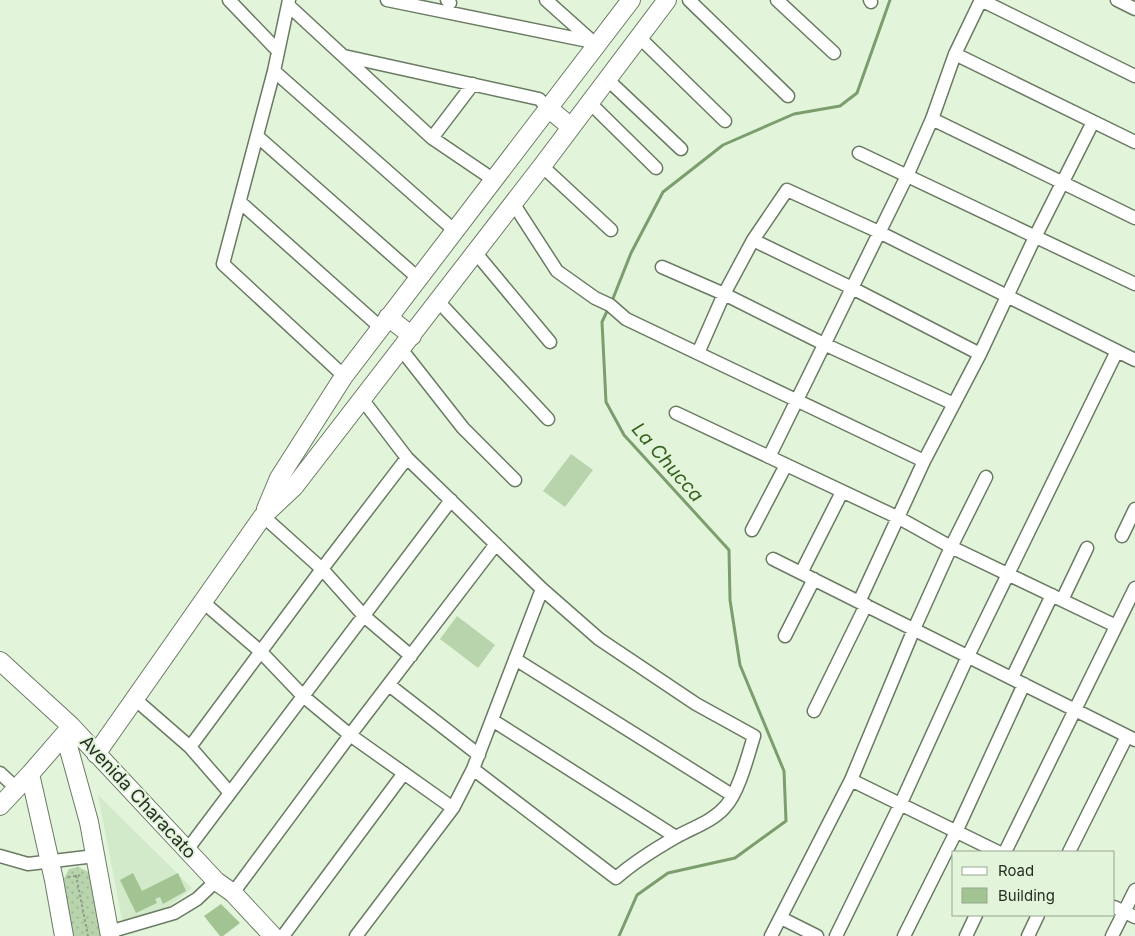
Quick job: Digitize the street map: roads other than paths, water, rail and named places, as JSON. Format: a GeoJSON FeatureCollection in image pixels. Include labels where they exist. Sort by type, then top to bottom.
{"type":"FeatureCollection","features":[{"type":"Feature","properties":{"kind":"street"},"geometry":{"type":"LineString","coordinates":[[229,0],[278,51]]}},
{"type":"Feature","properties":{"kind":"street"},"geometry":{"type":"LineString","coordinates":[[387,0],[450,4],[595,44]]}},
{"type":"Feature","properties":{"kind":"street"},"geometry":{"type":"LineString","coordinates":[[546,0],[595,44]]}},
{"type":"Feature","properties":{"kind":"street"},"geometry":{"type":"LineString","coordinates":[[263,516],[279,478],[344,376],[595,44],[631,0]]}},
{"type":"Feature","properties":{"kind":"street"},"geometry":{"type":"LineString","coordinates":[[96,754],[136,700],[263,516],[294,487],[542,166],[667,0]]}},
{"type":"Feature","properties":{"kind":"street"},"geometry":{"type":"LineString","coordinates":[[689,0],[788,96]]}},
{"type":"Feature","properties":{"kind":"street"},"geometry":{"type":"LineString","coordinates":[[777,0],[834,53]]}},
{"type":"Feature","properties":{"kind":"street"},"geometry":{"type":"LineString","coordinates":[[769,457],[907,176],[932,119],[956,54],[981,0],[1135,76]]}},
{"type":"Feature","properties":{"kind":"street"},"geometry":{"type":"LineString","coordinates":[[1117,0],[1135,9]]}},
{"type":"Feature","properties":{"kind":"street"},"geometry":{"type":"LineString","coordinates":[[288,3],[274,70],[223,264],[344,376]]}},
{"type":"Feature","properties":{"kind":"street"},"geometry":{"type":"LineString","coordinates":[[288,3],[432,138],[494,180]]}},
{"type":"Feature","properties":{"kind":"street"},"geometry":{"type":"LineString","coordinates":[[640,37],[726,122]]}},
{"type":"Feature","properties":{"kind":"street"},"geometry":{"type":"LineString","coordinates":[[956,54],[1135,141]]}},
{"type":"Feature","properties":{"kind":"street"},"geometry":{"type":"LineString","coordinates":[[343,56],[538,99],[571,127]]}},
{"type":"Feature","properties":{"kind":"street"},"geometry":{"type":"LineString","coordinates":[[274,70],[455,231]]}},
{"type":"Feature","properties":{"kind":"street"},"geometry":{"type":"LineString","coordinates":[[607,79],[681,149]]}},
{"type":"Feature","properties":{"kind":"street"},"geometry":{"type":"LineString","coordinates":[[432,138],[473,84]]}},
{"type":"Feature","properties":{"kind":"street"},"geometry":{"type":"LineString","coordinates":[[590,103],[656,168]]}},
{"type":"Feature","properties":{"kind":"street"},"geometry":{"type":"LineString","coordinates":[[932,119],[1135,218]]}},
{"type":"Feature","properties":{"kind":"street"},"geometry":{"type":"LineString","coordinates":[[814,712],[863,604],[924,461],[980,354],[1006,296],[1093,122]]}},
{"type":"Feature","properties":{"kind":"street"},"geometry":{"type":"LineString","coordinates":[[257,136],[418,278]]}},
{"type":"Feature","properties":{"kind":"street"},"geometry":{"type":"LineString","coordinates":[[859,152],[1135,284]]}},
{"type":"Feature","properties":{"kind":"street"},"geometry":{"type":"LineString","coordinates":[[542,166],[611,230]]}},
{"type":"Feature","properties":{"kind":"street"},"geometry":{"type":"LineString","coordinates":[[698,353],[724,294],[753,240],[787,190],[879,232],[1135,360]]}},
{"type":"Feature","properties":{"kind":"street"},"geometry":{"type":"LineString","coordinates":[[240,202],[406,342],[463,428],[515,480]]}},
{"type":"Feature","properties":{"kind":"street"},"geometry":{"type":"LineString","coordinates":[[513,203],[557,272],[595,298],[610,305],[626,319],[924,461]]}},
{"type":"Feature","properties":{"kind":"street"},"geometry":{"type":"LineString","coordinates":[[753,240],[852,288],[980,354]]}},
{"type":"Feature","properties":{"kind":"street"},"geometry":{"type":"LineString","coordinates":[[475,252],[550,342]]}},
{"type":"Feature","properties":{"kind":"street"},"geometry":{"type":"LineString","coordinates":[[662,266],[954,404]]}},
{"type":"Feature","properties":{"kind":"street"},"geometry":{"type":"LineString","coordinates":[[438,301],[548,419]]}},
{"type":"Feature","properties":{"kind":"street"},"geometry":{"type":"LineString","coordinates":[[836,936],[901,803],[968,656],[1117,352]]}},
{"type":"Feature","properties":{"kind":"street"},"geometry":{"type":"LineString","coordinates":[[362,399],[407,458],[542,589],[607,644],[696,704],[754,736],[736,788],[726,806],[700,825],[633,863],[616,878],[473,769]]}},
{"type":"Feature","properties":{"kind":"street"},"geometry":{"type":"LineString","coordinates":[[676,413],[899,518],[951,547],[1116,626]]}},
{"type":"Feature","properties":{"kind":"street"},"geometry":{"type":"LineString","coordinates":[[190,747],[407,458]]}},
{"type":"Feature","properties":{"kind":"street"},"geometry":{"type":"LineString","coordinates":[[752,530],[786,465]]}},
{"type":"Feature","properties":{"kind":"street"},"geometry":{"type":"LineString","coordinates":[[771,936],[851,780],[914,629],[951,547],[986,477]]}},
{"type":"Feature","properties":{"kind":"street"},"geometry":{"type":"LineString","coordinates":[[802,573],[842,492]]}},
{"type":"Feature","properties":{"kind":"street"},"geometry":{"type":"LineString","coordinates":[[187,850],[451,500]]}},
{"type":"Feature","properties":{"kind":"street"},"geometry":{"type":"LineString","coordinates":[[1122,536],[1135,509]]}},
{"type":"Feature","properties":{"kind":"street"},"geometry":{"type":"LineString","coordinates":[[263,516],[322,569],[364,616],[411,656]]}},
{"type":"Feature","properties":{"kind":"street"},"geometry":{"type":"LineString","coordinates":[[233,893],[350,735],[496,544]]}},
{"type":"Feature","properties":{"kind":"street"},"geometry":{"type":"LineString","coordinates":[[1012,678],[1087,548]]}},
{"type":"Feature","properties":{"kind":"street"},"geometry":{"type":"LineString","coordinates":[[773,559],[1131,738],[1070,851]]}},
{"type":"Feature","properties":{"kind":"street"},"geometry":{"type":"LineString","coordinates":[[785,636],[814,579]]}},
{"type":"Feature","properties":{"kind":"street"},"geometry":{"type":"LineString","coordinates":[[1005,851],[1135,588]]}},
{"type":"Feature","properties":{"kind":"street"},"geometry":{"type":"LineString","coordinates":[[356,936],[454,808],[479,755],[542,589]]}},
{"type":"Feature","properties":{"kind":"street"},"geometry":{"type":"LineString","coordinates":[[203,602],[260,652],[303,696],[350,735],[454,808]]}},
{"type":"Feature","properties":{"kind":"street"},"geometry":{"type":"LineString","coordinates":[[515,659],[732,795]]}},
{"type":"Feature","properties":{"kind":"street","name":"Avenida Characato"},"geometry":{"type":"LineString","coordinates":[[0,661],[68,731],[96,754],[216,880],[233,893],[273,936]]}},
{"type":"Feature","properties":{"kind":"street"},"geometry":{"type":"LineString","coordinates":[[904,936],[956,832],[1024,684]]}},
{"type":"Feature","properties":{"kind":"street"},"geometry":{"type":"LineString","coordinates":[[389,685],[479,755]]}},
{"type":"Feature","properties":{"kind":"street"},"geometry":{"type":"LineString","coordinates":[[136,700],[190,747],[230,793]]}},
{"type":"Feature","properties":{"kind":"street"},"geometry":{"type":"LineString","coordinates":[[492,720],[676,837]]}},
{"type":"Feature","properties":{"kind":"street"},"geometry":{"type":"LineString","coordinates":[[0,806],[68,731]]}},
{"type":"Feature","properties":{"kind":"street"},"geometry":{"type":"LineString","coordinates":[[68,731],[89,822],[110,934],[174,914],[197,899],[216,880]]}},
{"type":"Feature","properties":{"kind":"street"},"geometry":{"type":"LineString","coordinates":[[0,773],[16,788]]}},
{"type":"Feature","properties":{"kind":"street"},"geometry":{"type":"LineString","coordinates":[[284,936],[404,773]]}},
{"type":"Feature","properties":{"kind":"street"},"geometry":{"type":"LineString","coordinates":[[30,774],[54,880],[64,936]]}},
{"type":"Feature","properties":{"kind":"street"},"geometry":{"type":"LineString","coordinates":[[851,780],[996,851]]}},
{"type":"Feature","properties":{"kind":"street"},"geometry":{"type":"LineString","coordinates":[[0,856],[28,864],[50,862],[97,864]]}},
{"type":"Feature","properties":{"kind":"street"},"geometry":{"type":"LineString","coordinates":[[1112,936],[1135,890]]}},
{"type":"Feature","properties":{"kind":"street"},"geometry":{"type":"LineString","coordinates":[[966,936],[976,916]]}},
{"type":"Feature","properties":{"kind":"street"},"geometry":{"type":"LineString","coordinates":[[1028,936],[1038,916]]}},
{"type":"Feature","properties":{"kind":"street"},"geometry":{"type":"LineString","coordinates":[[781,918],[817,936]]}},
{"type":"Feature","properties":{"kind":"waterway","name":"La Chucca"},"geometry":{"type":"LineString","coordinates":[[612,301],[631,253],[663,192],[723,145],[794,114],[840,106],[857,93],[890,0]]}},
{"type":"Feature","properties":{"kind":"waterway","name":"La Chucca"},"geometry":{"type":"LineString","coordinates":[[609,307],[602,322],[606,402],[624,435],[729,550],[730,600],[740,665],[784,771],[786,821],[735,858],[668,873],[637,895],[619,936]]}}]}
